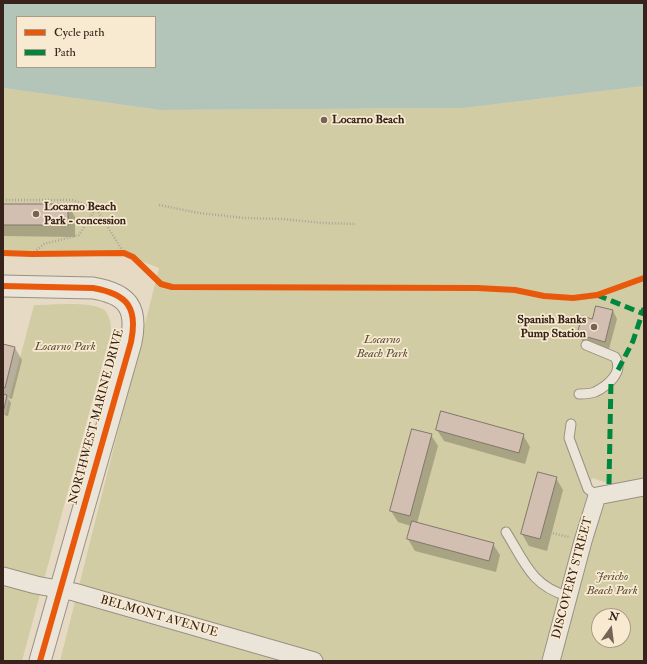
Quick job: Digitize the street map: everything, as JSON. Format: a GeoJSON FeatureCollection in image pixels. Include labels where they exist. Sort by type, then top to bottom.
{"type":"FeatureCollection","features":[{"type":"Feature","properties":{"kind":"street","name":"NORTHWEST MARINE DRIVE"},"geometry":{"type":"LineString","coordinates":[[3,286],[93,288],[104,290],[126,301],[134,322],[131,342],[40,661]]}},
{"type":"Feature","properties":{"kind":"street"},"geometry":{"type":"LineString","coordinates":[[597,496],[644,487]]}},
{"type":"Feature","properties":{"kind":"street","name":"DISCOVERY STREET"},"geometry":{"type":"LineString","coordinates":[[551,661],[594,502],[597,496]]}},
{"type":"Feature","properties":{"kind":"street","name":"BELMONT AVENUE"},"geometry":{"type":"LineString","coordinates":[[3,576],[82,595],[314,661]]}},
{"type":"Feature","properties":{"kind":"lane"},"geometry":{"type":"LineString","coordinates":[[579,394],[594,392],[604,387],[618,370],[615,357],[586,345]]}},
{"type":"Feature","properties":{"kind":"lane"},"geometry":{"type":"LineString","coordinates":[[571,424],[569,438],[588,489],[597,496]]}},
{"type":"Feature","properties":{"kind":"lane"},"geometry":{"type":"LineString","coordinates":[[506,532],[534,577],[541,584],[553,591],[568,596]]}},
{"type":"Feature","properties":{"kind":"path"},"geometry":{"type":"LineString","coordinates":[[3,200],[72,200],[96,208],[124,253]]}},
{"type":"Feature","properties":{"kind":"path"},"geometry":{"type":"LineString","coordinates":[[159,205],[245,218],[356,224]]}},
{"type":"Feature","properties":{"kind":"path"},"geometry":{"type":"LineString","coordinates":[[28,254],[44,244],[79,235],[96,208]]}},
{"type":"Feature","properties":{"kind":"path"},"geometry":{"type":"LineString","coordinates":[[117,253],[124,253]]}},
{"type":"Feature","properties":{"kind":"path"},"geometry":{"type":"LineString","coordinates":[[28,254],[40,254]]}},
{"type":"Feature","properties":{"kind":"path"},"geometry":{"type":"LineString","coordinates":[[547,532],[575,539]]}},
{"type":"Feature","properties":{"kind":"green space","name":"Locarno Beach Park"},"geometry":{"type":"Polygon","coordinates":[[[644,86],[644,661],[557,661],[607,483],[592,478],[541,661],[60,661],[159,268],[118,252],[3,254],[3,88],[160,110],[464,108],[644,86]]]}},
{"type":"Feature","properties":{"kind":"green space","name":"Locarno Park"},"geometry":{"type":"Polygon","coordinates":[[[79,304],[103,309],[109,316],[111,332],[22,661],[3,661],[3,422],[34,305],[79,304]]]}},
{"type":"Feature","properties":{"kind":"shaded area"},"geometry":{"type":"Polygon","coordinates":[[[3,3],[644,3],[644,86],[464,108],[160,110],[3,88],[3,3]]]}},
{"type":"Feature","properties":{"kind":"building","name":"Locarno Beach Park - concession"},"geometry":{"type":"Polygon","coordinates":[[[3,204],[68,204],[68,225],[3,225],[3,204]]]}},
{"type":"Feature","properties":{"kind":"building","name":"Spanish Banks Pump Station"},"geometry":{"type":"Polygon","coordinates":[[[596,306],[613,310],[605,342],[577,334],[582,316],[592,319],[596,306]]]}},
{"type":"Feature","properties":{"kind":"building"},"geometry":{"type":"Polygon","coordinates":[[[3,344],[15,347],[5,388],[3,387],[3,344]]]}},
{"type":"Feature","properties":{"kind":"building"},"geometry":{"type":"Polygon","coordinates":[[[3,394],[7,395],[4,409],[3,409],[3,394]]]}},
{"type":"Feature","properties":{"kind":"building"},"geometry":{"type":"Polygon","coordinates":[[[441,411],[524,434],[519,453],[436,430],[441,411]]]}},
{"type":"Feature","properties":{"kind":"building"},"geometry":{"type":"Polygon","coordinates":[[[412,429],[432,434],[410,516],[390,511],[412,429]]]}},
{"type":"Feature","properties":{"kind":"building"},"geometry":{"type":"Polygon","coordinates":[[[538,472],[557,477],[540,539],[521,534],[538,472]]]}},
{"type":"Feature","properties":{"kind":"building"},"geometry":{"type":"Polygon","coordinates":[[[412,521],[494,543],[489,561],[407,539],[412,521]]]}},
{"type":"Feature","properties":{"kind":"marked path"},"geometry":{"type":"LineString","coordinates":[[597,295],[644,314]]}},
{"type":"Feature","properties":{"kind":"marked path"},"geometry":{"type":"LineString","coordinates":[[618,370],[633,341],[644,308]]}},
{"type":"Feature","properties":{"kind":"marked path"},"geometry":{"type":"LineString","coordinates":[[609,484],[611,380]]}},
{"type":"Feature","properties":{"kind":"cycle path"},"geometry":{"type":"LineString","coordinates":[[3,253],[124,253],[133,257],[161,284],[172,287],[477,288],[515,290],[544,296],[573,298],[597,295],[644,278]]}},
{"type":"Feature","properties":{"kind":"cycle path"},"geometry":{"type":"LineString","coordinates":[[3,286],[93,288],[105,291],[115,294],[128,304],[133,320],[131,342],[40,661]]}},
{"type":"Feature","properties":{"kind":"place","name":"Locarno Beach"},"geometry":{"type":"Point","coordinates":[324,120]}},
{"type":"Feature","properties":{"kind":"place","name":"Locarno Beach Park - concession"},"geometry":{"type":"Point","coordinates":[36,214]}},
{"type":"Feature","properties":{"kind":"place","name":"Spanish Banks Pump Station"},"geometry":{"type":"Point","coordinates":[594,327]}},
{"type":"Feature","properties":{"kind":"park label","name":"Jericho Beach Park"},"geometry":{"type":"Point","coordinates":[612,584]}}]}
